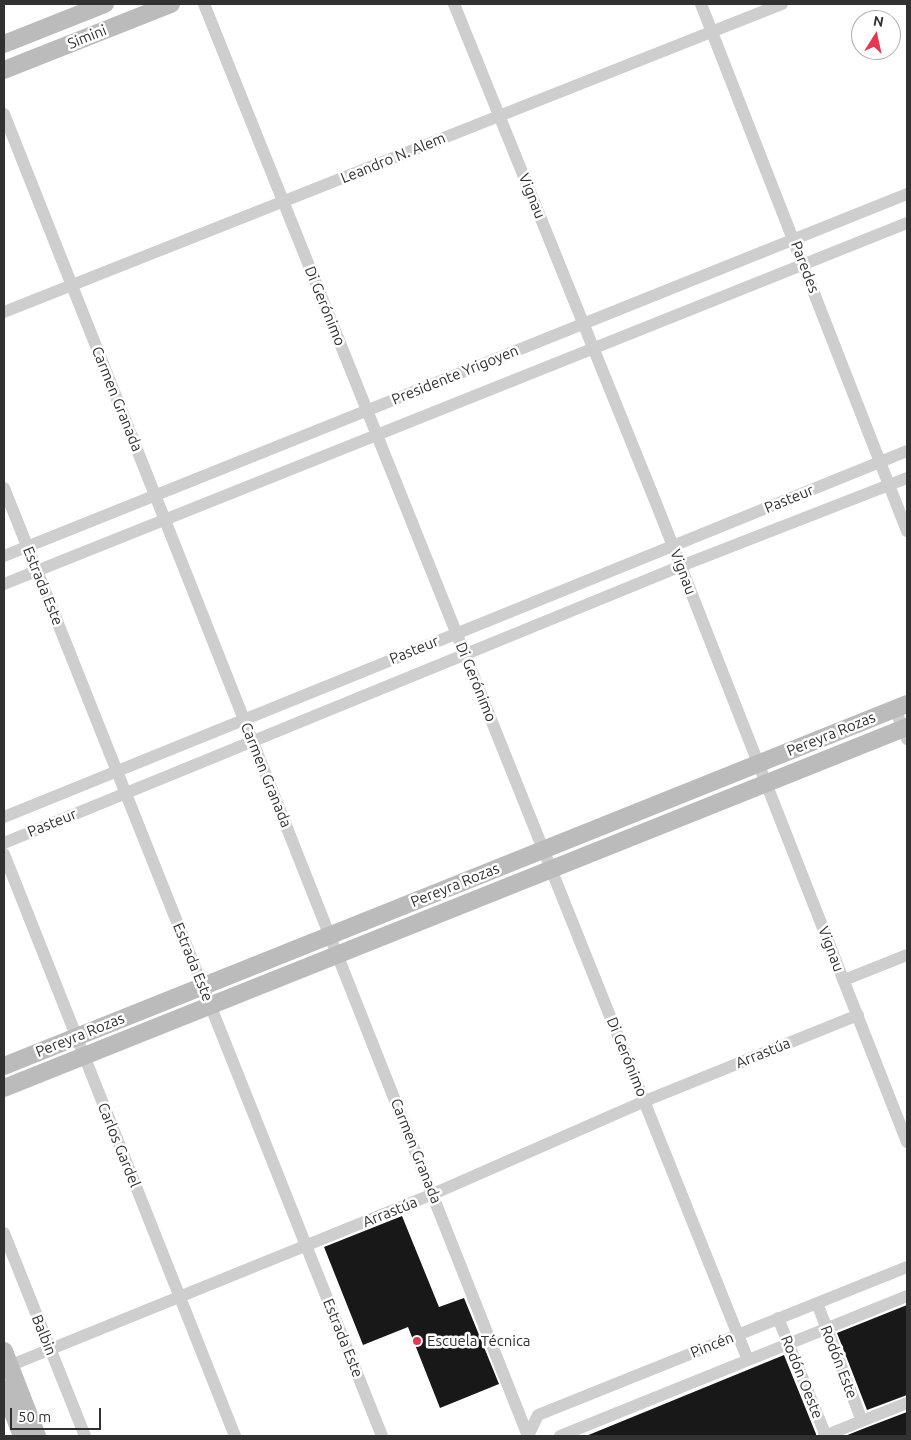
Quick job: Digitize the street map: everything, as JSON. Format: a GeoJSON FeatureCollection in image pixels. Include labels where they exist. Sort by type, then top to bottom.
{"type":"FeatureCollection","features":[{"type":"Feature","properties":{"kind":"street","name":"Simini"},"geometry":{"type":"LineString","coordinates":[[4,44],[105,4]]}},
{"type":"Feature","properties":{"kind":"street","name":"Simini"},"geometry":{"type":"LineString","coordinates":[[4,70],[171,4]]}},
{"type":"Feature","properties":{"kind":"street","name":"Di Gerónimo"},"geometry":{"type":"LineString","coordinates":[[204,4],[748,1360]]}},
{"type":"Feature","properties":{"kind":"street","name":"Vignau"},"geometry":{"type":"LineString","coordinates":[[454,4],[673,545],[907,1140]]}},
{"type":"Feature","properties":{"kind":"street","name":"Paredes"},"geometry":{"type":"LineString","coordinates":[[701,4],[907,531]]}},
{"type":"Feature","properties":{"kind":"street","name":"Leandro N. Alem"},"geometry":{"type":"LineString","coordinates":[[4,312],[782,4]]}},
{"type":"Feature","properties":{"kind":"street","name":"Carmen Granada"},"geometry":{"type":"LineString","coordinates":[[4,114],[528,1436]]}},
{"type":"Feature","properties":{"kind":"street","name":"Presidente Yrigoyen"},"geometry":{"type":"LineString","coordinates":[[4,556],[907,194]]}},
{"type":"Feature","properties":{"kind":"street","name":"Presidente Yrigoyen"},"geometry":{"type":"LineString","coordinates":[[4,584],[907,223]]}},
{"type":"Feature","properties":{"kind":"street","name":"Pasteur"},"geometry":{"type":"LineString","coordinates":[[4,817],[907,451]]}},
{"type":"Feature","properties":{"kind":"street","name":"Pasteur"},"geometry":{"type":"LineString","coordinates":[[4,843],[681,566],[907,478]]}},
{"type":"Feature","properties":{"kind":"street","name":"Estrada Este"},"geometry":{"type":"LineString","coordinates":[[4,488],[382,1436]]}},
{"type":"Feature","properties":{"kind":"street","name":"Pereyra Rozas"},"geometry":{"type":"LineString","coordinates":[[4,1066],[901,706]]}},
{"type":"Feature","properties":{"kind":"street"},"geometry":{"type":"LineString","coordinates":[[901,706],[906,732]]}},
{"type":"Feature","properties":{"kind":"street","name":"Pereyra Rozas"},"geometry":{"type":"LineString","coordinates":[[4,1088],[766,783],[906,732]]}},
{"type":"Feature","properties":{"kind":"street","name":"Carlos Gardel"},"geometry":{"type":"LineString","coordinates":[[4,854],[235,1436]]}},
{"type":"Feature","properties":{"kind":"street"},"geometry":{"type":"LineString","coordinates":[[844,980],[907,955]]}},
{"type":"Feature","properties":{"kind":"street","name":"Arrastúa"},"geometry":{"type":"LineString","coordinates":[[6,1362],[50,1350],[306,1246],[433,1194],[645,1101],[858,1015]]}},
{"type":"Feature","properties":{"kind":"street","name":"Balbin"},"geometry":{"type":"LineString","coordinates":[[4,1233],[85,1436]]}},
{"type":"Feature","properties":{"kind":"street","name":"Pincén"},"geometry":{"type":"LineString","coordinates":[[528,1436],[538,1415],[907,1267]]}},
{"type":"Feature","properties":{"kind":"street","name":"Pincén"},"geometry":{"type":"LineString","coordinates":[[560,1436],[907,1296]]}},
{"type":"Feature","properties":{"kind":"street","name":"Rodón Este"},"geometry":{"type":"LineString","coordinates":[[817,1303],[862,1421]]}},
{"type":"Feature","properties":{"kind":"street","name":"Rodón Oeste"},"geometry":{"type":"LineString","coordinates":[[778,1318],[825,1436]]}},
{"type":"Feature","properties":{"kind":"street"},"geometry":{"type":"LineString","coordinates":[[6,1362],[37,1436]]}},
{"type":"Feature","properties":{"kind":"street"},"geometry":{"type":"LineString","coordinates":[[4,1390],[22,1436]]}},
{"type":"Feature","properties":{"kind":"street"},"geometry":{"type":"LineString","coordinates":[[825,1436],[907,1403]]}},
{"type":"Feature","properties":{"kind":"building"},"geometry":{"type":"Polygon","coordinates":[[[402,1216],[439,1307],[464,1298],[499,1384],[440,1408],[408,1327],[363,1345],[324,1247],[402,1216]]]}},
{"type":"Feature","properties":{"kind":"building"},"geometry":{"type":"Polygon","coordinates":[[[907,1305],[907,1395],[867,1410],[837,1333],[907,1305]]]}},
{"type":"Feature","properties":{"kind":"building"},"geometry":{"type":"Polygon","coordinates":[[[784,1355],[816,1436],[586,1436],[784,1355]]]}},
{"type":"Feature","properties":{"kind":"building"},"geometry":{"type":"Polygon","coordinates":[[[907,1412],[907,1436],[845,1436],[865,1428],[907,1412]]]}},
{"type":"Feature","properties":{"kind":"place","name":"Escuela Técnica"},"geometry":{"type":"Point","coordinates":[417,1341]}}]}
